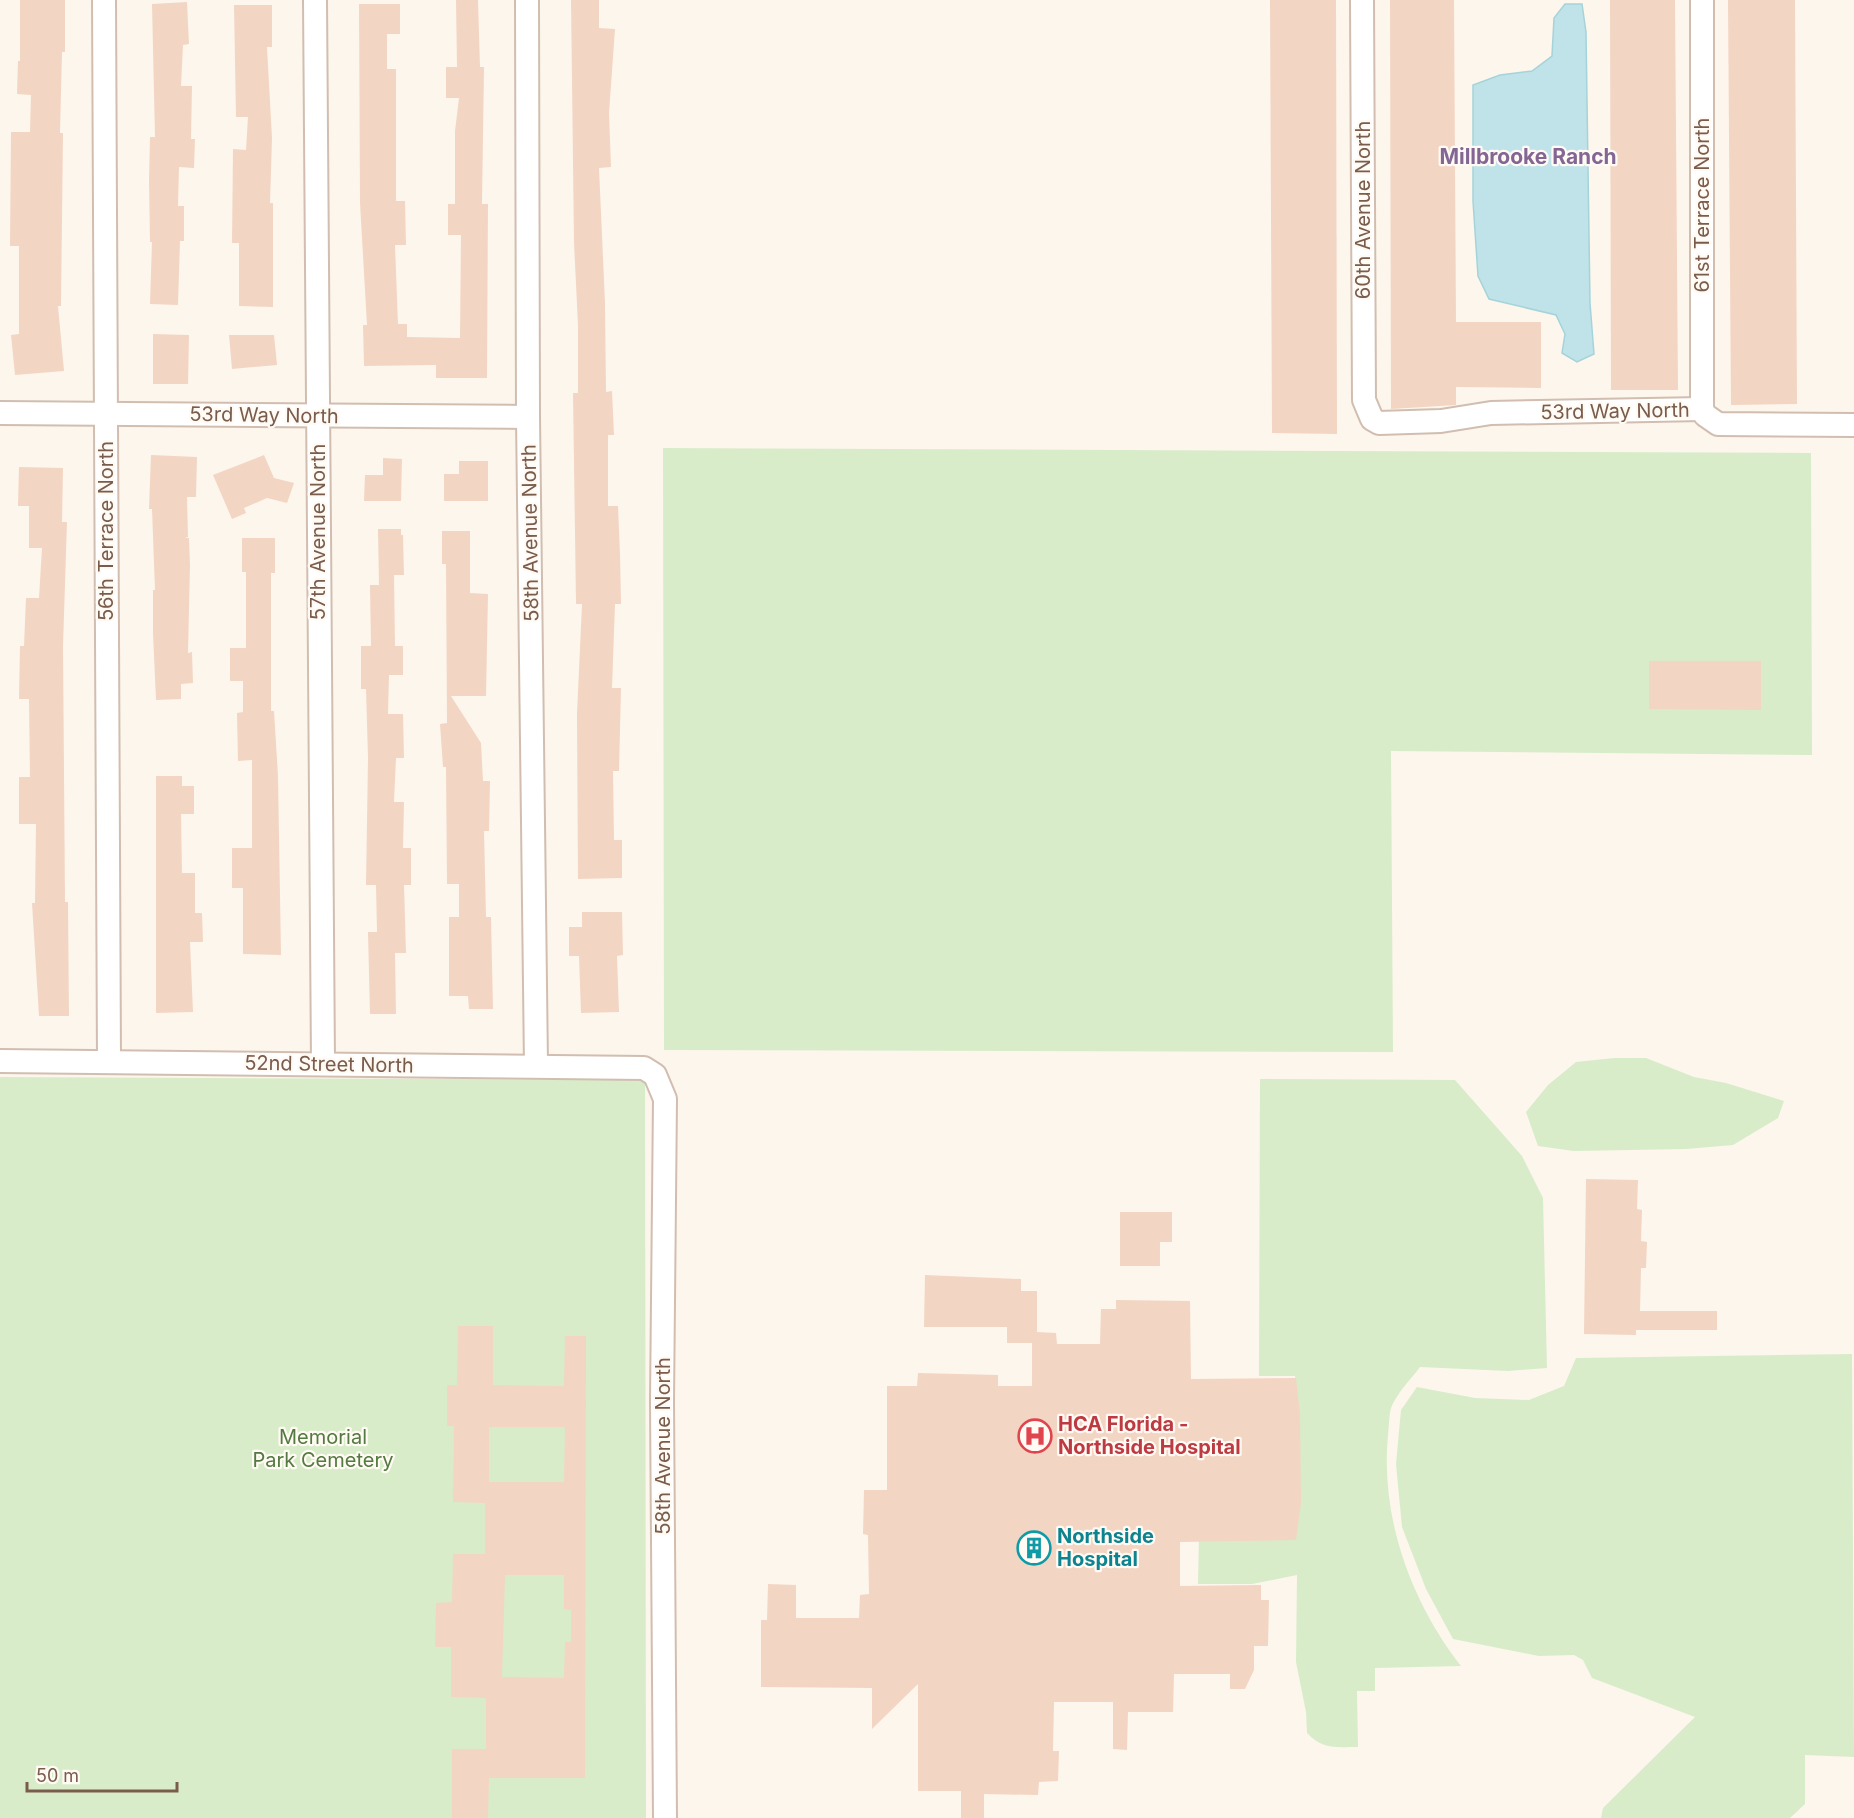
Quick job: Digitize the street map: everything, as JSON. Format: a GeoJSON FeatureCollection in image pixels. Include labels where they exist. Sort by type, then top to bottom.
{"type":"FeatureCollection","features":[{"type":"Feature","properties":{"kind":"street","name":"56th Terrace North"},"geometry":{"type":"LineString","coordinates":[[104,0],[109,1062]]}},
{"type":"Feature","properties":{"kind":"street","name":"57th Avenue North"},"geometry":{"type":"LineString","coordinates":[[315,0],[323,1064]]}},
{"type":"Feature","properties":{"kind":"street","name":"58th Avenue North"},"geometry":{"type":"LineString","coordinates":[[527,0],[528,417],[536,1066]]}},
{"type":"Feature","properties":{"kind":"street","name":"60th Avenue North"},"geometry":{"type":"LineString","coordinates":[[1362,0],[1364,400],[1372,418]]}},
{"type":"Feature","properties":{"kind":"street","name":"61st Terrace North"},"geometry":{"type":"LineString","coordinates":[[1702,0],[1702,409]]}},
{"type":"Feature","properties":{"kind":"street","name":"53rd Way North"},"geometry":{"type":"LineString","coordinates":[[1372,418],[1379,423],[1442,421],[1491,413],[1702,409],[1705,415],[1718,424],[1854,425]]}},
{"type":"Feature","properties":{"kind":"street","name":"53rd Way North"},"geometry":{"type":"LineString","coordinates":[[0,413],[528,417]]}},
{"type":"Feature","properties":{"kind":"street","name":"52nd Street North"},"geometry":{"type":"LineString","coordinates":[[0,1061],[644,1068],[655,1075]]}},
{"type":"Feature","properties":{"kind":"street","name":"58th Avenue North"},"geometry":{"type":"LineString","coordinates":[[655,1075],[665,1099],[662,1425],[665,1818]]}},
{"type":"Feature","properties":{"kind":"green space"},"geometry":{"type":"Polygon","coordinates":[[[663,448],[1811,453],[1812,755],[1391,751],[1393,1052],[664,1050],[663,448]]]}},
{"type":"Feature","properties":{"kind":"green space"},"geometry":{"type":"Polygon","coordinates":[[[1614,1058],[1646,1058],[1694,1077],[1726,1083],[1784,1101],[1778,1118],[1733,1145],[1686,1149],[1574,1151],[1538,1146],[1526,1112],[1548,1085],[1576,1062],[1614,1058]]]}},
{"type":"Feature","properties":{"kind":"green space","name":"Memorial Park Cemetery"},"geometry":{"type":"Polygon","coordinates":[[[0,1077],[645,1080],[646,1818],[0,1818],[0,1077]]]}},
{"type":"Feature","properties":{"kind":"green space"},"geometry":{"type":"Polygon","coordinates":[[[1260,1079],[1455,1080],[1522,1156],[1543,1198],[1547,1368],[1508,1371],[1420,1367],[1400,1392],[1391,1408],[1387,1466],[1394,1527],[1414,1586],[1427,1614],[1461,1666],[1375,1668],[1375,1691],[1357,1691],[1358,1747],[1324,1745],[1307,1733],[1306,1712],[1296,1662],[1297,1575],[1252,1584],[1198,1584],[1199,1535],[1299,1411],[1295,1376],[1259,1376],[1260,1079]]]}},
{"type":"Feature","properties":{"kind":"green space"},"geometry":{"type":"Polygon","coordinates":[[[1852,1354],[1854,1757],[1805,1755],[1805,1804],[1790,1818],[1601,1818],[1603,1808],[1695,1717],[1592,1678],[1583,1660],[1574,1655],[1539,1656],[1453,1639],[1426,1589],[1402,1527],[1396,1464],[1401,1410],[1417,1387],[1475,1398],[1529,1400],[1564,1386],[1576,1358],[1852,1354]]]}},
{"type":"Feature","properties":{"kind":"water"},"geometry":{"type":"Polygon","coordinates":[[[1565,4],[1582,4],[1586,32],[1590,303],[1594,354],[1577,362],[1562,353],[1565,334],[1556,315],[1489,299],[1478,276],[1473,201],[1473,85],[1500,75],[1532,71],[1552,56],[1554,18],[1565,4]]]}},
{"type":"Feature","properties":{"kind":"building"},"geometry":{"type":"Polygon","coordinates":[[[20,0],[65,0],[65,52],[62,52],[60,133],[63,133],[61,306],[58,306],[64,371],[15,375],[11,335],[19,334],[19,246],[10,246],[11,132],[30,132],[31,95],[17,94],[18,61],[20,61],[20,0]]]}},
{"type":"Feature","properties":{"kind":"building"},"geometry":{"type":"Polygon","coordinates":[[[456,0],[478,0],[480,67],[484,67],[482,204],[488,204],[487,378],[436,378],[436,365],[364,366],[363,325],[367,325],[360,203],[359,4],[400,4],[400,34],[387,34],[387,69],[396,69],[396,201],[405,201],[406,245],[395,245],[398,324],[407,324],[407,337],[460,338],[461,235],[448,235],[448,204],[455,204],[455,131],[459,98],[446,98],[446,67],[457,67],[456,0]]]}},
{"type":"Feature","properties":{"kind":"building"},"geometry":{"type":"Polygon","coordinates":[[[571,0],[599,0],[599,28],[615,29],[609,113],[611,167],[599,168],[606,392],[612,391],[614,435],[608,435],[608,506],[618,506],[620,554],[621,604],[615,604],[612,688],[621,688],[619,771],[613,771],[614,840],[622,840],[622,878],[578,879],[577,714],[582,604],[576,604],[573,393],[578,393],[578,325],[574,243],[571,0]]]}},
{"type":"Feature","properties":{"kind":"building"},"geometry":{"type":"Polygon","coordinates":[[[1270,0],[1336,0],[1337,434],[1272,433],[1270,0]]]}},
{"type":"Feature","properties":{"kind":"building"},"geometry":{"type":"Polygon","coordinates":[[[1390,0],[1454,0],[1456,322],[1541,322],[1541,388],[1456,387],[1456,405],[1391,409],[1390,0]]]}},
{"type":"Feature","properties":{"kind":"building"},"geometry":{"type":"Polygon","coordinates":[[[1610,0],[1675,0],[1678,390],[1611,390],[1610,0]]]}},
{"type":"Feature","properties":{"kind":"building"},"geometry":{"type":"Polygon","coordinates":[[[1728,0],[1795,0],[1797,404],[1731,405],[1728,0]]]}},
{"type":"Feature","properties":{"kind":"building"},"geometry":{"type":"Polygon","coordinates":[[[187,2],[189,44],[183,45],[181,86],[192,86],[191,139],[195,139],[194,168],[179,167],[178,206],[184,206],[184,241],[180,241],[178,305],[150,304],[152,242],[150,242],[150,137],[155,137],[152,4],[187,2]]]}},
{"type":"Feature","properties":{"kind":"building"},"geometry":{"type":"Polygon","coordinates":[[[234,5],[272,5],[272,47],[267,47],[272,138],[270,203],[273,203],[273,307],[239,306],[239,243],[232,243],[233,149],[246,150],[248,117],[236,117],[234,5]]]}},
{"type":"Feature","properties":{"kind":"building"},"geometry":{"type":"Polygon","coordinates":[[[153,334],[189,335],[188,384],[153,384],[153,334]]]}},
{"type":"Feature","properties":{"kind":"building"},"geometry":{"type":"Polygon","coordinates":[[[229,335],[274,335],[277,365],[232,369],[229,335]]]}},
{"type":"Feature","properties":{"kind":"building"},"geometry":{"type":"Polygon","coordinates":[[[151,455],[197,457],[196,497],[187,497],[188,537],[185,538],[189,538],[188,653],[192,652],[193,683],[181,684],[181,699],[156,700],[153,633],[153,590],[155,590],[152,509],[149,509],[151,455]]]}},
{"type":"Feature","properties":{"kind":"building"},"geometry":{"type":"Polygon","coordinates":[[[264,455],[274,478],[294,483],[287,503],[267,498],[244,508],[246,513],[232,519],[213,475],[264,455]]]}},
{"type":"Feature","properties":{"kind":"building"},"geometry":{"type":"Polygon","coordinates":[[[383,458],[402,459],[401,501],[364,501],[365,475],[383,475],[383,458]]]}},
{"type":"Feature","properties":{"kind":"building"},"geometry":{"type":"Polygon","coordinates":[[[459,461],[488,461],[488,501],[444,501],[444,474],[459,474],[459,461]]]}},
{"type":"Feature","properties":{"kind":"building"},"geometry":{"type":"Polygon","coordinates":[[[19,467],[63,468],[62,522],[67,522],[63,646],[65,902],[68,902],[69,1016],[39,1016],[32,903],[35,903],[36,824],[19,824],[19,777],[30,777],[29,699],[19,699],[20,646],[24,646],[26,598],[39,598],[42,548],[29,548],[29,506],[18,506],[19,467]]]}},
{"type":"Feature","properties":{"kind":"building"},"geometry":{"type":"Polygon","coordinates":[[[378,529],[401,529],[401,535],[403,535],[404,575],[394,575],[395,646],[403,646],[403,675],[389,675],[388,714],[403,714],[404,758],[396,758],[394,802],[404,802],[403,848],[411,848],[411,885],[404,885],[406,953],[395,953],[396,1014],[370,1014],[368,932],[377,932],[376,885],[366,885],[368,758],[366,689],[361,689],[361,646],[371,646],[370,585],[379,585],[378,529]]]}},
{"type":"Feature","properties":{"kind":"building"},"geometry":{"type":"Polygon","coordinates":[[[442,531],[470,531],[470,593],[488,594],[486,696],[451,696],[481,743],[483,781],[490,781],[489,831],[484,831],[486,917],[491,917],[493,1009],[469,1009],[468,996],[449,996],[449,917],[459,917],[459,884],[447,884],[446,767],[443,767],[440,724],[447,723],[446,564],[442,564],[442,531]]]}},
{"type":"Feature","properties":{"kind":"building"},"geometry":{"type":"Polygon","coordinates":[[[242,538],[275,538],[275,573],[271,573],[271,711],[274,711],[278,776],[281,955],[243,954],[243,888],[232,888],[232,848],[252,848],[252,760],[238,761],[237,713],[243,712],[243,681],[230,681],[230,648],[246,648],[246,572],[242,572],[242,538]]]}},
{"type":"Feature","properties":{"kind":"building"},"geometry":{"type":"Polygon","coordinates":[[[1649,661],[1761,661],[1761,710],[1649,709],[1649,661]]]}},
{"type":"Feature","properties":{"kind":"building"},"geometry":{"type":"Polygon","coordinates":[[[156,776],[182,776],[182,786],[194,786],[194,814],[181,814],[182,873],[195,873],[195,913],[202,913],[203,942],[190,942],[193,1012],[156,1013],[156,776]]]}},
{"type":"Feature","properties":{"kind":"building"},"geometry":{"type":"Polygon","coordinates":[[[582,912],[622,912],[623,955],[617,956],[619,1012],[581,1013],[579,956],[569,956],[569,927],[582,927],[582,912]]]}},
{"type":"Feature","properties":{"kind":"building"},"geometry":{"type":"Polygon","coordinates":[[[1586,1179],[1638,1180],[1637,1209],[1642,1210],[1641,1241],[1647,1242],[1646,1268],[1641,1268],[1640,1311],[1717,1311],[1717,1330],[1636,1330],[1636,1335],[1584,1334],[1586,1179]]]}},
{"type":"Feature","properties":{"kind":"building"},"geometry":{"type":"Polygon","coordinates":[[[1120,1212],[1172,1212],[1172,1242],[1160,1242],[1160,1266],[1120,1266],[1120,1212]]]}},
{"type":"Feature","properties":{"kind":"building","name":"Northside Hospital"},"geometry":{"type":"Polygon","coordinates":[[[925,1275],[1021,1279],[1021,1291],[1037,1291],[1037,1332],[1056,1333],[1057,1344],[1100,1344],[1101,1309],[1116,1309],[1116,1300],[1190,1301],[1191,1379],[1296,1378],[1300,1414],[1301,1503],[1296,1540],[1180,1542],[1180,1586],[1261,1585],[1261,1600],[1269,1600],[1268,1646],[1254,1646],[1254,1670],[1245,1689],[1230,1689],[1230,1674],[1174,1674],[1173,1712],[1128,1712],[1127,1750],[1113,1749],[1113,1702],[1054,1702],[1053,1751],[1059,1751],[1058,1781],[1039,1782],[1038,1795],[984,1794],[984,1818],[961,1818],[961,1791],[918,1791],[918,1684],[872,1729],[872,1688],[761,1687],[761,1620],[767,1620],[768,1584],[796,1585],[796,1618],[859,1618],[860,1595],[869,1594],[868,1535],[863,1534],[864,1490],[887,1490],[887,1386],[917,1386],[918,1373],[998,1375],[998,1386],[1032,1386],[1032,1343],[1007,1343],[1007,1327],[924,1327],[925,1275]]]}},
{"type":"Feature","properties":{"kind":"building"},"geometry":{"type":"Polygon","coordinates":[[[458,1326],[493,1326],[493,1385],[564,1386],[565,1336],[586,1336],[585,1778],[489,1778],[488,1818],[452,1818],[452,1749],[486,1749],[486,1698],[451,1697],[451,1647],[435,1647],[436,1603],[452,1602],[453,1554],[485,1554],[485,1503],[453,1502],[454,1426],[447,1426],[447,1385],[457,1385],[458,1326]],[[489,1427],[489,1482],[564,1482],[565,1427],[489,1427]],[[505,1575],[502,1677],[564,1678],[565,1642],[571,1642],[571,1610],[564,1609],[564,1575],[505,1575]]]}},
{"type":"Feature","properties":{"kind":"place","name":"HCA Florida - Northside Hospital"},"geometry":{"type":"Point","coordinates":[1035,1436]}},
{"type":"Feature","properties":{"kind":"place","name":"Northside Hospital"},"geometry":{"type":"Point","coordinates":[1034,1548]}},
{"type":"Feature","properties":{"kind":"district","name":"Millbrooke Ranch"},"geometry":{"type":"Point","coordinates":[1528,157]}}]}
